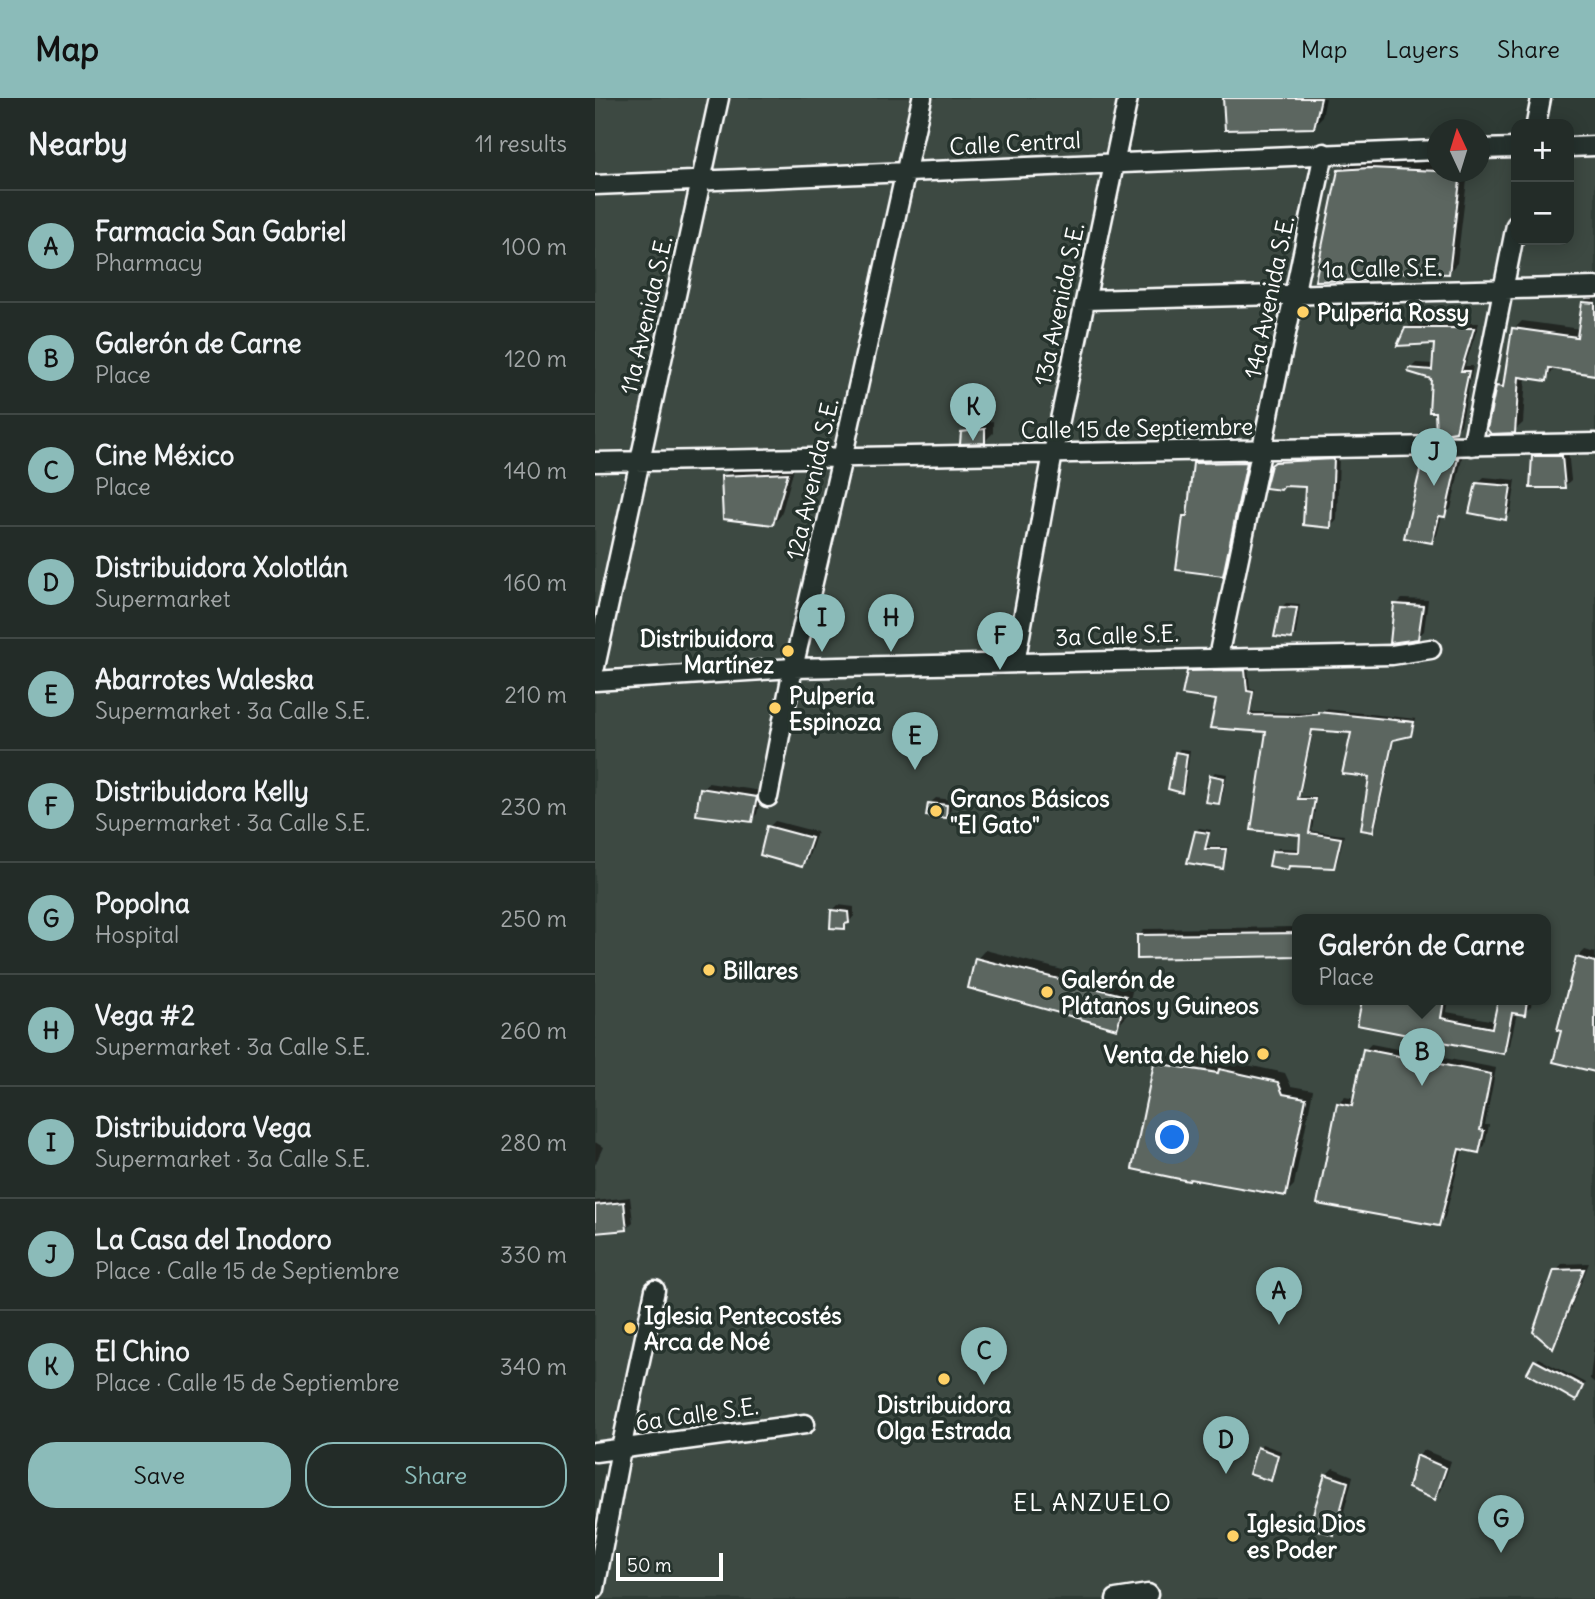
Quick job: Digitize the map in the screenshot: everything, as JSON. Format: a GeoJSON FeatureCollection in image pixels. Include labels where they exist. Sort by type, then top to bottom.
{"type":"FeatureCollection","features":[{"type":"Feature","properties":{"kind":"street","name":"11a Avenida S.E."},"geometry":{"type":"LineString","coordinates":[[595,667],[719,98]]}},
{"type":"Feature","properties":{"kind":"street","name":"12a Avenida S.E."},"geometry":{"type":"LineString","coordinates":[[768,797],[793,668],[922,98]]}},
{"type":"Feature","properties":{"kind":"street","name":"13a Avenida S.E."},"geometry":{"type":"LineString","coordinates":[[1015,663],[1053,453],[1128,98]]}},
{"type":"Feature","properties":{"kind":"street"},"geometry":{"type":"LineString","coordinates":[[1537,119],[1541,98]]}},
{"type":"Feature","properties":{"kind":"street"},"geometry":{"type":"LineString","coordinates":[[1574,147],[1595,146]]}},
{"type":"Feature","properties":{"kind":"street"},"geometry":{"type":"LineString","coordinates":[[1490,149],[1511,148]]}},
{"type":"Feature","properties":{"kind":"street","name":"Calle Central"},"geometry":{"type":"LineString","coordinates":[[595,185],[1427,150]]}},
{"type":"Feature","properties":{"kind":"street","name":"14a Avenida S.E."},"geometry":{"type":"LineString","coordinates":[[1218,657],[1324,153]]}},
{"type":"Feature","properties":{"kind":"street"},"geometry":{"type":"LineString","coordinates":[[1472,446],[1512,245]]}},
{"type":"Feature","properties":{"kind":"street","name":"1a Calle S.E."},"geometry":{"type":"LineString","coordinates":[[1086,300],[1595,287]]}},
{"type":"Feature","properties":{"kind":"street","name":"Calle 15 de Septiembre"},"geometry":{"type":"LineString","coordinates":[[595,462],[1595,443]]}},
{"type":"Feature","properties":{"kind":"street","name":"3a Calle S.E."},"geometry":{"type":"LineString","coordinates":[[595,681],[793,668],[1392,655],[1431,649]]}},
{"type":"Feature","properties":{"kind":"street"},"geometry":{"type":"LineString","coordinates":[[595,1589],[655,1290]]}},
{"type":"Feature","properties":{"kind":"street","name":"6a Calle S.E."},"geometry":{"type":"LineString","coordinates":[[595,1452],[806,1424]]}},
{"type":"Feature","properties":{"kind":"street"},"geometry":{"type":"LineString","coordinates":[[1117,1599],[1148,1594]]}},
{"type":"Feature","properties":{"kind":"shaded area"},"geometry":{"type":"Polygon","coordinates":[[[595,98],[1128,98],[1113,162],[1427,151],[1427,182],[1490,182],[1490,150],[1511,149],[1511,245],[1574,245],[1574,147],[1595,147],[1595,1599],[595,1599],[621,1450],[595,1452],[595,98]]]}},
{"type":"Feature","properties":{"kind":"building"},"geometry":{"type":"Polygon","coordinates":[[[1223,98],[1321,98],[1314,128],[1225,130],[1223,98]]]}},
{"type":"Feature","properties":{"kind":"building"},"geometry":{"type":"Polygon","coordinates":[[[1369,168],[1427,171],[1427,182],[1460,182],[1449,274],[1367,271],[1365,280],[1315,281],[1338,170],[1369,168]]]}},
{"type":"Feature","properties":{"kind":"building"},"geometry":{"type":"Polygon","coordinates":[[[1582,302],[1595,303],[1595,375],[1549,368],[1547,381],[1519,377],[1515,433],[1491,434],[1487,429],[1496,386],[1503,387],[1512,328],[1577,337],[1582,302]]]}},
{"type":"Feature","properties":{"kind":"building"},"geometry":{"type":"Polygon","coordinates":[[[1405,328],[1474,328],[1461,371],[1469,371],[1456,432],[1436,435],[1435,412],[1429,412],[1431,379],[1408,372],[1409,368],[1432,370],[1434,344],[1397,346],[1405,328]]]}},
{"type":"Feature","properties":{"kind":"building"},"geometry":{"type":"Polygon","coordinates":[[[985,429],[985,443],[960,444],[961,432],[985,429]]]}},
{"type":"Feature","properties":{"kind":"building"},"geometry":{"type":"Polygon","coordinates":[[[1532,456],[1562,456],[1565,488],[1530,488],[1532,456]]]}},
{"type":"Feature","properties":{"kind":"building"},"geometry":{"type":"Polygon","coordinates":[[[1423,458],[1458,458],[1445,517],[1439,516],[1432,543],[1404,538],[1423,458]]]}},
{"type":"Feature","properties":{"kind":"building"},"geometry":{"type":"Polygon","coordinates":[[[1334,459],[1331,528],[1303,525],[1305,487],[1284,486],[1281,490],[1265,488],[1271,465],[1275,462],[1334,459]]]}},
{"type":"Feature","properties":{"kind":"building"},"geometry":{"type":"Polygon","coordinates":[[[1247,462],[1223,576],[1176,570],[1183,516],[1187,516],[1193,463],[1247,462]]]}},
{"type":"Feature","properties":{"kind":"building"},"geometry":{"type":"Polygon","coordinates":[[[788,473],[773,525],[723,519],[721,476],[788,473]]]}},
{"type":"Feature","properties":{"kind":"building"},"geometry":{"type":"Polygon","coordinates":[[[1476,483],[1511,486],[1506,520],[1469,513],[1476,483]]]}},
{"type":"Feature","properties":{"kind":"building"},"geometry":{"type":"Polygon","coordinates":[[[1394,604],[1423,606],[1418,639],[1390,643],[1394,604]]]}},
{"type":"Feature","properties":{"kind":"building"},"geometry":{"type":"Polygon","coordinates":[[[1280,607],[1297,608],[1292,639],[1274,637],[1280,607]]]}},
{"type":"Feature","properties":{"kind":"building"},"geometry":{"type":"Polygon","coordinates":[[[1245,670],[1247,691],[1253,692],[1249,715],[1299,716],[1319,712],[1414,722],[1411,736],[1393,740],[1373,832],[1361,830],[1369,777],[1342,774],[1351,733],[1312,730],[1298,799],[1315,799],[1309,833],[1341,838],[1334,868],[1289,866],[1288,870],[1269,866],[1272,851],[1299,852],[1300,835],[1251,830],[1266,732],[1210,728],[1216,700],[1182,695],[1187,671],[1245,670]]]}},
{"type":"Feature","properties":{"kind":"building"},"geometry":{"type":"Polygon","coordinates":[[[1175,752],[1187,754],[1182,793],[1168,789],[1175,752]]]}},
{"type":"Feature","properties":{"kind":"building"},"geometry":{"type":"Polygon","coordinates":[[[1210,775],[1224,778],[1219,804],[1205,802],[1210,775]]]}},
{"type":"Feature","properties":{"kind":"building"},"geometry":{"type":"Polygon","coordinates":[[[700,788],[757,797],[752,822],[696,815],[700,788]]]}},
{"type":"Feature","properties":{"kind":"building","name":"Granos Básicos \"El Gato\""},"geometry":{"type":"Polygon","coordinates":[[[928,803],[947,805],[946,818],[926,816],[928,803]]]}},
{"type":"Feature","properties":{"kind":"building"},"geometry":{"type":"Polygon","coordinates":[[[767,826],[812,838],[802,867],[760,855],[767,826]]]}},
{"type":"Feature","properties":{"kind":"building"},"geometry":{"type":"Polygon","coordinates":[[[1195,831],[1209,833],[1205,849],[1226,849],[1223,869],[1187,863],[1195,831]]]}},
{"type":"Feature","properties":{"kind":"building"},"geometry":{"type":"Polygon","coordinates":[[[831,910],[848,912],[849,923],[845,924],[845,929],[830,928],[831,910]]]}},
{"type":"Feature","properties":{"kind":"building"},"geometry":{"type":"Polygon","coordinates":[[[1292,933],[1292,956],[1137,959],[1137,935],[1292,933]]]}},
{"type":"Feature","properties":{"kind":"building"},"geometry":{"type":"Polygon","coordinates":[[[1576,957],[1595,962],[1595,1072],[1553,1062],[1561,1031],[1557,1030],[1576,957]]]}},
{"type":"Feature","properties":{"kind":"building","name":"Galerón de Plátanos y Guineos"},"geometry":{"type":"Polygon","coordinates":[[[975,958],[1126,996],[1117,1029],[968,988],[975,958]]]}},
{"type":"Feature","properties":{"kind":"building"},"geometry":{"type":"Polygon","coordinates":[[[1361,1005],[1443,1005],[1441,1018],[1492,1028],[1497,1005],[1526,1005],[1525,1015],[1512,1013],[1504,1054],[1357,1025],[1361,1005]]]}},
{"type":"Feature","properties":{"kind":"building"},"geometry":{"type":"Polygon","coordinates":[[[1363,1049],[1491,1074],[1480,1130],[1484,1131],[1479,1153],[1459,1149],[1439,1226],[1317,1204],[1337,1103],[1352,1106],[1363,1049]]]}},
{"type":"Feature","properties":{"kind":"building"},"geometry":{"type":"Polygon","coordinates":[[[1154,1063],[1218,1073],[1219,1069],[1278,1082],[1283,1094],[1306,1098],[1286,1196],[1132,1169],[1154,1063]]]}},
{"type":"Feature","properties":{"kind":"building"},"geometry":{"type":"Polygon","coordinates":[[[624,1202],[627,1230],[595,1233],[595,1205],[624,1202]]]}},
{"type":"Feature","properties":{"kind":"building"},"geometry":{"type":"Polygon","coordinates":[[[1584,1269],[1553,1349],[1533,1332],[1554,1270],[1584,1269]]]}},
{"type":"Feature","properties":{"kind":"building"},"geometry":{"type":"Polygon","coordinates":[[[1534,1360],[1583,1386],[1576,1401],[1527,1373],[1534,1360]]]}},
{"type":"Feature","properties":{"kind":"building"},"geometry":{"type":"Polygon","coordinates":[[[1257,1447],[1278,1455],[1271,1481],[1249,1474],[1257,1447]]]}},
{"type":"Feature","properties":{"kind":"building"},"geometry":{"type":"Polygon","coordinates":[[[1416,1455],[1446,1468],[1435,1500],[1408,1488],[1416,1455]]]}},
{"type":"Feature","properties":{"kind":"building"},"geometry":{"type":"Polygon","coordinates":[[[1325,1474],[1348,1482],[1334,1535],[1309,1527],[1325,1474]]]}},
{"type":"Feature","properties":{"kind":"place","name":"Pulpería Rossy"},"geometry":{"type":"Point","coordinates":[1303,312]}},
{"type":"Feature","properties":{"kind":"place","name":"El Chino"},"geometry":{"type":"Point","coordinates":[973,441]}},
{"type":"Feature","properties":{"kind":"place","name":"La Casa del Inodoro"},"geometry":{"type":"Point","coordinates":[1434,486]}},
{"type":"Feature","properties":{"kind":"place","name":"Distribuidora Martínez"},"geometry":{"type":"Point","coordinates":[788,651]}},
{"type":"Feature","properties":{"kind":"place","name":"Distribuidora Vega"},"geometry":{"type":"Point","coordinates":[822,652]}},
{"type":"Feature","properties":{"kind":"place","name":"Vega #2"},"geometry":{"type":"Point","coordinates":[891,652]}},
{"type":"Feature","properties":{"kind":"place","name":"Distribuidora Kelly"},"geometry":{"type":"Point","coordinates":[1000,670]}},
{"type":"Feature","properties":{"kind":"place","name":"Pulpería Espinoza"},"geometry":{"type":"Point","coordinates":[775,708]}},
{"type":"Feature","properties":{"kind":"place","name":"Abarrotes Waleska"},"geometry":{"type":"Point","coordinates":[915,770]}},
{"type":"Feature","properties":{"kind":"place","name":"Granos Básicos \"El Gato\""},"geometry":{"type":"Point","coordinates":[936,811]}},
{"type":"Feature","properties":{"kind":"place","name":"Billares"},"geometry":{"type":"Point","coordinates":[709,970]}},
{"type":"Feature","properties":{"kind":"place","name":"Galerón de Plátanos y Guineos"},"geometry":{"type":"Point","coordinates":[1047,992]}},
{"type":"Feature","properties":{"kind":"place","name":"Venta de hielo"},"geometry":{"type":"Point","coordinates":[1263,1054]}},
{"type":"Feature","properties":{"kind":"place","name":"Galerón de Carne"},"geometry":{"type":"Point","coordinates":[1422,1086]}},
{"type":"Feature","properties":{"kind":"place","name":"Farmacia San Gabriel"},"geometry":{"type":"Point","coordinates":[1279,1325]}},
{"type":"Feature","properties":{"kind":"place","name":"Iglesia Pentecostés Arca de Noé"},"geometry":{"type":"Point","coordinates":[630,1328]}},
{"type":"Feature","properties":{"kind":"place","name":"Distribuidora Olga Estrada"},"geometry":{"type":"Point","coordinates":[944,1379]}},
{"type":"Feature","properties":{"kind":"place","name":"Cine México"},"geometry":{"type":"Point","coordinates":[984,1385]}},
{"type":"Feature","properties":{"kind":"place","name":"Distribuidora Xolotlán"},"geometry":{"type":"Point","coordinates":[1226,1474]}},
{"type":"Feature","properties":{"kind":"place","name":"Iglesia Dios es Poder"},"geometry":{"type":"Point","coordinates":[1233,1536]}},
{"type":"Feature","properties":{"kind":"place","name":"Popolna"},"geometry":{"type":"Point","coordinates":[1501,1553]}},
{"type":"Feature","properties":{"kind":"district","name":"EL ANZUELO"},"geometry":{"type":"Point","coordinates":[1093,1502]}}]}
